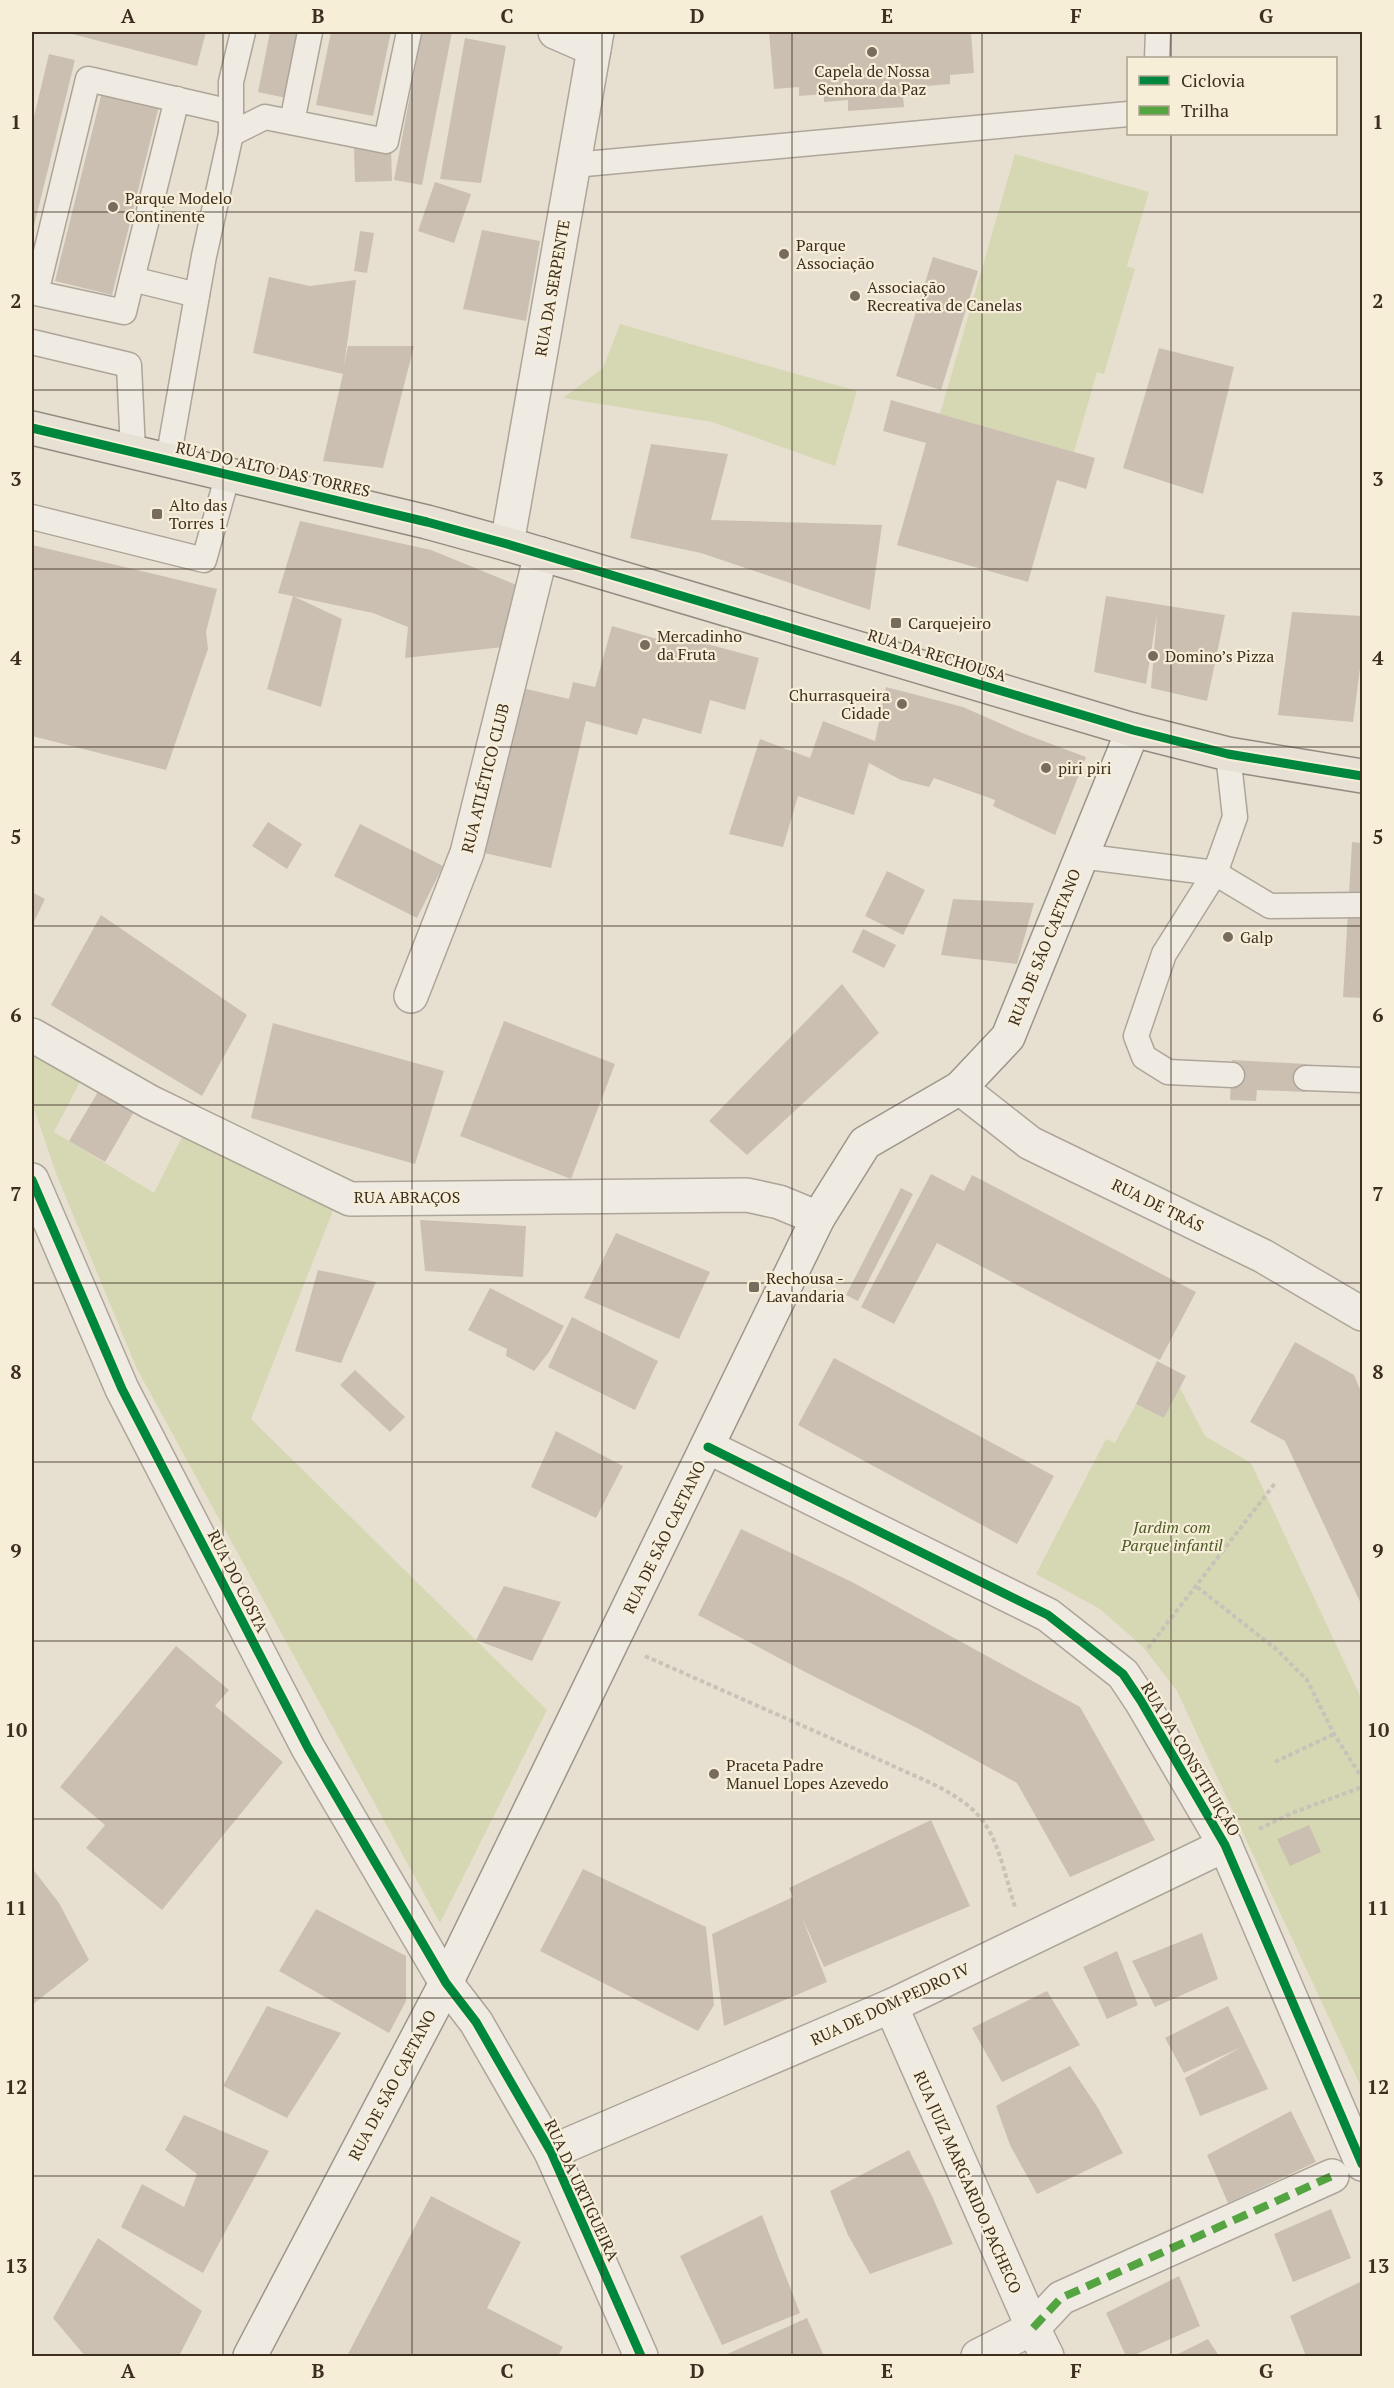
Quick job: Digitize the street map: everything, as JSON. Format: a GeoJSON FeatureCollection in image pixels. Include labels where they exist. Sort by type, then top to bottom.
{"type":"FeatureCollection","features":[{"type":"Feature","properties":{"kind":"main road","name":"RUA DO ALTO DAS TORRES"},"geometry":{"type":"LineString","coordinates":[[32,428],[427,522],[507,544]]}},
{"type":"Feature","properties":{"kind":"main road","name":"RUA DA RECHOUSA"},"geometry":{"type":"LineString","coordinates":[[507,544],[1133,730],[1228,754],[1362,776]]}},
{"type":"Feature","properties":{"kind":"street"},"geometry":{"type":"LineString","coordinates":[[555,32],[595,40]]}},
{"type":"Feature","properties":{"kind":"street","name":"RUA DA SERPENTE"},"geometry":{"type":"LineString","coordinates":[[507,544],[595,40]]}},
{"type":"Feature","properties":{"kind":"street","name":"RUA ATLÉTICO CLUB"},"geometry":{"type":"LineString","coordinates":[[411,996],[467,853],[541,554]]}},
{"type":"Feature","properties":{"kind":"street","name":"RUA DE SÃO CAETANO"},"geometry":{"type":"LineString","coordinates":[[250,2356],[446,1983],[818,1218],[865,1143],[960,1088],[1008,1037],[1133,730]]}},
{"type":"Feature","properties":{"kind":"street","name":"RUA ABRAÇOS"},"geometry":{"type":"LineString","coordinates":[[32,1035],[150,1102],[350,1199],[747,1195],[779,1202],[818,1218]]}},
{"type":"Feature","properties":{"kind":"street","name":"RUA DE TRÁS"},"geometry":{"type":"LineString","coordinates":[[960,1088],[1029,1143],[1263,1256],[1362,1314]]}},
{"type":"Feature","properties":{"kind":"street","name":"RUA DO COSTA"},"geometry":{"type":"LineString","coordinates":[[32,1180],[122,1389],[308,1748],[446,1983]]}},
{"type":"Feature","properties":{"kind":"street","name":"RUA DA CONSTITUIÇÃO"},"geometry":{"type":"LineString","coordinates":[[708,1448],[1048,1615],[1123,1674],[1142,1701],[1225,1845],[1362,2164]]}},
{"type":"Feature","properties":{"kind":"street","name":"RUA DE DOM PEDRO IV"},"geometry":{"type":"LineString","coordinates":[[551,2152],[891,2006],[1225,1845]]}},
{"type":"Feature","properties":{"kind":"street","name":"RUA DA URTIGUEIRA"},"geometry":{"type":"LineString","coordinates":[[446,1983],[476,2022],[551,2152],[641,2356]]}},
{"type":"Feature","properties":{"kind":"street","name":"RUA JUIZ MARGARIDO PACHECO"},"geometry":{"type":"LineString","coordinates":[[891,2006],[1040,2342]]}},
{"type":"Feature","properties":{"kind":"street"},"geometry":{"type":"LineString","coordinates":[[978,2356],[1040,2342],[1061,2298],[1332,2176]]}},
{"type":"Feature","properties":{"kind":"lane"},"geometry":{"type":"LineString","coordinates":[[168,460],[197,295],[231,123],[231,82],[243,32]]}},
{"type":"Feature","properties":{"kind":"lane"},"geometry":{"type":"LineString","coordinates":[[292,122],[310,32]]}},
{"type":"Feature","properties":{"kind":"lane"},"geometry":{"type":"LineString","coordinates":[[177,99],[124,312],[36,293],[88,79],[177,99],[231,123],[265,117],[386,141],[409,32]]}},
{"type":"Feature","properties":{"kind":"lane"},"geometry":{"type":"LineString","coordinates":[[1156,57],[1158,32]]}},
{"type":"Feature","properties":{"kind":"lane"},"geometry":{"type":"LineString","coordinates":[[574,165],[1127,114]]}},
{"type":"Feature","properties":{"kind":"lane"},"geometry":{"type":"LineString","coordinates":[[132,279],[197,295]]}},
{"type":"Feature","properties":{"kind":"lane"},"geometry":{"type":"LineString","coordinates":[[32,342],[129,365],[133,452]]}},
{"type":"Feature","properties":{"kind":"lane"},"geometry":{"type":"LineString","coordinates":[[32,517],[204,560],[228,474]]}},
{"type":"Feature","properties":{"kind":"lane"},"geometry":{"type":"LineString","coordinates":[[1228,754],[1235,817],[1215,873],[1164,954],[1136,1036],[1144,1057],[1168,1072],[1232,1076]]}},
{"type":"Feature","properties":{"kind":"lane"},"geometry":{"type":"LineString","coordinates":[[1080,856],[1215,873],[1270,906],[1362,905]]}},
{"type":"Feature","properties":{"kind":"lane"},"geometry":{"type":"LineString","coordinates":[[1306,1078],[1362,1080]]}},
{"type":"Feature","properties":{"kind":"path"},"geometry":{"type":"LineString","coordinates":[[1123,1674],[1151,1646],[1276,1482]]}},
{"type":"Feature","properties":{"kind":"path"},"geometry":{"type":"LineString","coordinates":[[1197,1587],[1276,1649],[1307,1680],[1334,1734],[1362,1778]]}},
{"type":"Feature","properties":{"kind":"path"},"geometry":{"type":"LineString","coordinates":[[635,1652],[889,1764],[927,1782],[968,1806],[987,1827],[1007,1883]]}},
{"type":"Feature","properties":{"kind":"path"},"geometry":{"type":"LineString","coordinates":[[1275,1762],[1334,1734]]}},
{"type":"Feature","properties":{"kind":"path"},"geometry":{"type":"LineString","coordinates":[[1292,1813],[1362,1787]]}},
{"type":"Feature","properties":{"kind":"green space"},"geometry":{"type":"Polygon","coordinates":[[[1015,154],[1149,192],[1127,266],[1135,269],[1104,374],[1097,372],[1074,452],[940,414],[1015,154]]]}},
{"type":"Feature","properties":{"kind":"green space"},"geometry":{"type":"Polygon","coordinates":[[[620,324],[857,391],[835,466],[712,422],[563,398],[603,368],[620,324]]]}},
{"type":"Feature","properties":{"kind":"green space"},"geometry":{"type":"Polygon","coordinates":[[[32,1050],[83,1076],[54,1132],[154,1193],[185,1131],[336,1203],[251,1419],[547,1710],[440,1923],[137,1369],[57,1176],[32,1103],[32,1050]]]}},
{"type":"Feature","properties":{"kind":"green space","name":"Jardim com Parque infantil"},"geometry":{"type":"Polygon","coordinates":[[[1180,1388],[1205,1436],[1251,1463],[1362,1700],[1362,2089],[1177,1691],[1143,1647],[1100,1609],[1036,1574],[1106,1439],[1115,1443],[1136,1404],[1164,1418],[1180,1388]]]}},
{"type":"Feature","properties":{"kind":"building"},"geometry":{"type":"Polygon","coordinates":[[[64,32],[206,32],[197,66],[64,32]]]}},
{"type":"Feature","properties":{"kind":"building"},"geometry":{"type":"Polygon","coordinates":[[[270,32],[300,32],[286,98],[258,92],[270,32]]]}},
{"type":"Feature","properties":{"kind":"building"},"geometry":{"type":"Polygon","coordinates":[[[331,32],[391,32],[373,116],[316,105],[331,32]]]}},
{"type":"Feature","properties":{"kind":"building"},"geometry":{"type":"Polygon","coordinates":[[[422,32],[452,32],[422,185],[394,180],[422,32]]]}},
{"type":"Feature","properties":{"kind":"building","name":"Capela de Nossa Senhora da Paz"},"geometry":{"type":"Polygon","coordinates":[[[769,32],[971,32],[974,73],[950,75],[950,84],[927,86],[927,94],[903,96],[904,107],[848,111],[848,100],[824,102],[824,94],[799,96],[799,87],[774,89],[769,32]]]}},
{"type":"Feature","properties":{"kind":"building"},"geometry":{"type":"Polygon","coordinates":[[[465,38],[506,46],[481,183],[440,179],[465,38]]]}},
{"type":"Feature","properties":{"kind":"building"},"geometry":{"type":"Polygon","coordinates":[[[49,54],[75,60],[32,234],[32,125],[49,54]]]}},
{"type":"Feature","properties":{"kind":"building"},"geometry":{"type":"Polygon","coordinates":[[[102,92],[159,106],[112,295],[55,281],[102,92]]]}},
{"type":"Feature","properties":{"kind":"building"},"geometry":{"type":"Polygon","coordinates":[[[391,147],[392,181],[355,182],[354,148],[391,147]]]}},
{"type":"Feature","properties":{"kind":"building"},"geometry":{"type":"Polygon","coordinates":[[[435,182],[471,194],[454,243],[418,231],[435,182]]]}},
{"type":"Feature","properties":{"kind":"building"},"geometry":{"type":"Polygon","coordinates":[[[482,230],[540,241],[526,321],[463,309],[482,230]]]}},
{"type":"Feature","properties":{"kind":"building"},"geometry":{"type":"Polygon","coordinates":[[[360,231],[374,233],[367,273],[354,271],[360,231]]]}},
{"type":"Feature","properties":{"kind":"building"},"geometry":{"type":"Polygon","coordinates":[[[933,257],[978,271],[941,390],[896,376],[933,257]]]}},
{"type":"Feature","properties":{"kind":"building"},"geometry":{"type":"Polygon","coordinates":[[[269,277],[310,286],[356,280],[344,366],[348,346],[414,346],[383,468],[323,461],[343,374],[253,353],[269,277]]]}},
{"type":"Feature","properties":{"kind":"building"},"geometry":{"type":"Polygon","coordinates":[[[1159,348],[1234,367],[1203,494],[1123,468],[1159,348]]]}},
{"type":"Feature","properties":{"kind":"building"},"geometry":{"type":"Polygon","coordinates":[[[891,400],[1095,458],[1086,489],[1057,480],[1028,582],[897,545],[926,443],[883,431],[891,400]]]}},
{"type":"Feature","properties":{"kind":"building"},"geometry":{"type":"Polygon","coordinates":[[[651,444],[728,454],[711,520],[882,525],[870,610],[701,553],[630,538],[651,444]]]}},
{"type":"Feature","properties":{"kind":"building"},"geometry":{"type":"Polygon","coordinates":[[[300,521],[431,550],[519,586],[503,647],[405,658],[408,627],[373,613],[278,593],[300,521]]]}},
{"type":"Feature","properties":{"kind":"building"},"geometry":{"type":"Polygon","coordinates":[[[32,545],[217,589],[206,632],[208,649],[166,770],[32,736],[32,545]]]}},
{"type":"Feature","properties":{"kind":"building"},"geometry":{"type":"Polygon","coordinates":[[[293,596],[342,619],[321,707],[267,689],[293,596]]]}},
{"type":"Feature","properties":{"kind":"building"},"geometry":{"type":"Polygon","coordinates":[[[1106,596],[1225,615],[1207,701],[1151,688],[1157,614],[1146,684],[1094,672],[1106,596]]]}},
{"type":"Feature","properties":{"kind":"building"},"geometry":{"type":"Polygon","coordinates":[[[1292,612],[1362,616],[1362,653],[1353,722],[1278,715],[1292,612]]]}},
{"type":"Feature","properties":{"kind":"building"},"geometry":{"type":"Polygon","coordinates":[[[612,626],[664,641],[666,633],[759,658],[745,710],[710,700],[701,734],[643,718],[637,735],[586,721],[551,868],[475,851],[514,686],[569,699],[573,682],[595,687],[612,626]]]}},
{"type":"Feature","properties":{"kind":"building"},"geometry":{"type":"Polygon","coordinates":[[[886,687],[963,707],[1022,733],[1086,757],[1055,835],[993,806],[995,800],[934,778],[929,787],[901,780],[869,763],[854,815],[798,796],[783,847],[729,834],[760,739],[810,758],[823,721],[875,741],[886,687]]]}},
{"type":"Feature","properties":{"kind":"building"},"geometry":{"type":"Polygon","coordinates":[[[268,822],[302,844],[287,869],[252,846],[268,822]]]}},
{"type":"Feature","properties":{"kind":"building"},"geometry":{"type":"Polygon","coordinates":[[[360,824],[443,866],[417,918],[334,876],[360,824]]]}},
{"type":"Feature","properties":{"kind":"building"},"geometry":{"type":"Polygon","coordinates":[[[1352,842],[1362,843],[1362,998],[1343,997],[1352,842]]]}},
{"type":"Feature","properties":{"kind":"building"},"geometry":{"type":"Polygon","coordinates":[[[887,871],[925,890],[903,935],[865,916],[887,871]]]}},
{"type":"Feature","properties":{"kind":"building"},"geometry":{"type":"Polygon","coordinates":[[[32,892],[45,899],[32,926],[32,892]]]}},
{"type":"Feature","properties":{"kind":"building"},"geometry":{"type":"Polygon","coordinates":[[[953,899],[1034,903],[1017,964],[941,955],[953,899]]]}},
{"type":"Feature","properties":{"kind":"building"},"geometry":{"type":"Polygon","coordinates":[[[101,915],[247,1015],[202,1096],[51,1005],[101,915]]]}},
{"type":"Feature","properties":{"kind":"building"},"geometry":{"type":"Polygon","coordinates":[[[863,929],[896,945],[884,968],[852,952],[863,929]]]}},
{"type":"Feature","properties":{"kind":"building"},"geometry":{"type":"Polygon","coordinates":[[[842,984],[879,1033],[747,1155],[709,1121],[842,984]]]}},
{"type":"Feature","properties":{"kind":"building"},"geometry":{"type":"Polygon","coordinates":[[[504,1021],[615,1064],[571,1179],[460,1136],[504,1021]]]}},
{"type":"Feature","properties":{"kind":"building"},"geometry":{"type":"Polygon","coordinates":[[[273,1023],[444,1071],[415,1164],[251,1118],[273,1023]]]}},
{"type":"Feature","properties":{"kind":"building"},"geometry":{"type":"Polygon","coordinates":[[[1232,1060],[1306,1064],[1305,1092],[1257,1090],[1256,1101],[1230,1100],[1232,1060]]]}},
{"type":"Feature","properties":{"kind":"building"},"geometry":{"type":"Polygon","coordinates":[[[102,1085],[138,1105],[105,1162],[69,1141],[102,1085]]]}},
{"type":"Feature","properties":{"kind":"building"},"geometry":{"type":"Polygon","coordinates":[[[931,1174],[964,1191],[972,1175],[1196,1292],[1160,1360],[937,1243],[894,1324],[861,1307],[931,1174]]]}},
{"type":"Feature","properties":{"kind":"building"},"geometry":{"type":"Polygon","coordinates":[[[901,1188],[913,1194],[858,1301],[846,1295],[901,1188]]]}},
{"type":"Feature","properties":{"kind":"building"},"geometry":{"type":"Polygon","coordinates":[[[420,1220],[526,1226],[523,1277],[425,1271],[420,1220]]]}},
{"type":"Feature","properties":{"kind":"building"},"geometry":{"type":"Polygon","coordinates":[[[616,1233],[710,1272],[679,1339],[584,1298],[616,1233]]]}},
{"type":"Feature","properties":{"kind":"building"},"geometry":{"type":"Polygon","coordinates":[[[318,1270],[376,1282],[341,1363],[295,1351],[318,1270]]]}},
{"type":"Feature","properties":{"kind":"building"},"geometry":{"type":"Polygon","coordinates":[[[490,1288],[564,1326],[549,1352],[534,1371],[506,1356],[507,1349],[468,1330],[490,1288]]]}},
{"type":"Feature","properties":{"kind":"building"},"geometry":{"type":"Polygon","coordinates":[[[572,1317],[658,1361],[635,1410],[548,1367],[572,1317]]]}},
{"type":"Feature","properties":{"kind":"building"},"geometry":{"type":"Polygon","coordinates":[[[1295,1342],[1354,1375],[1362,1394],[1362,1606],[1285,1441],[1250,1422],[1295,1342]]]}},
{"type":"Feature","properties":{"kind":"building"},"geometry":{"type":"Polygon","coordinates":[[[834,1358],[1054,1476],[1017,1544],[798,1425],[834,1358]]]}},
{"type":"Feature","properties":{"kind":"building"},"geometry":{"type":"Polygon","coordinates":[[[1157,1361],[1186,1376],[1164,1418],[1136,1404],[1157,1361]]]}},
{"type":"Feature","properties":{"kind":"building"},"geometry":{"type":"Polygon","coordinates":[[[355,1370],[405,1417],[390,1432],[340,1385],[355,1370]]]}},
{"type":"Feature","properties":{"kind":"building"},"geometry":{"type":"Polygon","coordinates":[[[556,1431],[623,1466],[596,1518],[531,1487],[556,1431]]]}},
{"type":"Feature","properties":{"kind":"building"},"geometry":{"type":"Polygon","coordinates":[[[741,1529],[854,1583],[1080,1707],[1155,1840],[1070,1877],[1017,1783],[917,1728],[698,1615],[741,1529]]]}},
{"type":"Feature","properties":{"kind":"building"},"geometry":{"type":"Polygon","coordinates":[[[504,1586],[561,1602],[532,1661],[476,1640],[504,1586]]]}},
{"type":"Feature","properties":{"kind":"building"},"geometry":{"type":"Polygon","coordinates":[[[176,1646],[229,1690],[215,1706],[283,1762],[162,1910],[86,1848],[105,1825],[60,1787],[176,1646]]]}},
{"type":"Feature","properties":{"kind":"building"},"geometry":{"type":"Polygon","coordinates":[[[931,1820],[970,1906],[824,1967],[801,1915],[827,1982],[724,2026],[712,1934],[793,1897],[789,1888],[931,1820]]]}},
{"type":"Feature","properties":{"kind":"building"},"geometry":{"type":"Polygon","coordinates":[[[1309,1825],[1321,1852],[1290,1866],[1277,1839],[1309,1825]]]}},
{"type":"Feature","properties":{"kind":"building"},"geometry":{"type":"Polygon","coordinates":[[[32,1868],[59,1903],[89,1960],[32,2005],[32,1868]]]}},
{"type":"Feature","properties":{"kind":"building"},"geometry":{"type":"Polygon","coordinates":[[[583,1869],[706,1927],[714,2005],[698,2031],[540,1951],[583,1869]]]}},
{"type":"Feature","properties":{"kind":"building"},"geometry":{"type":"Polygon","coordinates":[[[316,1909],[406,1956],[406,2001],[389,2033],[279,1971],[316,1909]]]}},
{"type":"Feature","properties":{"kind":"building"},"geometry":{"type":"Polygon","coordinates":[[[1202,1933],[1218,1979],[1155,2007],[1132,1961],[1202,1933]]]}},
{"type":"Feature","properties":{"kind":"building"},"geometry":{"type":"Polygon","coordinates":[[[1117,1951],[1138,2005],[1107,2019],[1083,1967],[1117,1951]]]}},
{"type":"Feature","properties":{"kind":"building"},"geometry":{"type":"Polygon","coordinates":[[[1047,1991],[1080,2045],[1002,2082],[972,2028],[1047,1991]]]}},
{"type":"Feature","properties":{"kind":"building"},"geometry":{"type":"Polygon","coordinates":[[[267,2006],[341,2033],[287,2118],[223,2086],[267,2006]]]}},
{"type":"Feature","properties":{"kind":"building"},"geometry":{"type":"Polygon","coordinates":[[[1228,2006],[1268,2089],[1200,2116],[1185,2078],[1242,2047],[1184,2073],[1165,2038],[1228,2006]]]}},
{"type":"Feature","properties":{"kind":"building"},"geometry":{"type":"Polygon","coordinates":[[[1070,2066],[1098,2108],[1123,2153],[1037,2194],[1010,2145],[996,2106],[1070,2066]]]}},
{"type":"Feature","properties":{"kind":"building"},"geometry":{"type":"Polygon","coordinates":[[[1291,2111],[1316,2162],[1228,2203],[1207,2155],[1291,2111]]]}},
{"type":"Feature","properties":{"kind":"building"},"geometry":{"type":"Polygon","coordinates":[[[184,2115],[269,2151],[203,2273],[121,2227],[142,2184],[184,2207],[197,2174],[165,2150],[184,2115]]]}},
{"type":"Feature","properties":{"kind":"building"},"geometry":{"type":"Polygon","coordinates":[[[909,2150],[953,2244],[870,2274],[848,2235],[830,2191],[909,2150]]]}},
{"type":"Feature","properties":{"kind":"building"},"geometry":{"type":"Polygon","coordinates":[[[431,2196],[521,2242],[487,2308],[563,2347],[558,2356],[347,2356],[431,2196]]]}},
{"type":"Feature","properties":{"kind":"building"},"geometry":{"type":"Polygon","coordinates":[[[1331,2209],[1351,2258],[1293,2282],[1274,2234],[1331,2209]]]}},
{"type":"Feature","properties":{"kind":"building"},"geometry":{"type":"Polygon","coordinates":[[[762,2215],[800,2313],[722,2345],[680,2256],[762,2215]]]}},
{"type":"Feature","properties":{"kind":"building"},"geometry":{"type":"Polygon","coordinates":[[[98,2238],[202,2311],[179,2356],[85,2356],[53,2318],[98,2238]]]}},
{"type":"Feature","properties":{"kind":"building"},"geometry":{"type":"Polygon","coordinates":[[[1179,2276],[1200,2326],[1132,2356],[1126,2356],[1106,2313],[1179,2276]]]}},
{"type":"Feature","properties":{"kind":"building"},"geometry":{"type":"Polygon","coordinates":[[[1362,2281],[1362,2356],[1306,2356],[1290,2316],[1362,2281]]]}},
{"type":"Feature","properties":{"kind":"building"},"geometry":{"type":"Polygon","coordinates":[[[807,2318],[824,2356],[723,2356],[807,2318]]]}},
{"type":"Feature","properties":{"kind":"building"},"geometry":{"type":"Polygon","coordinates":[[[1208,2339],[1219,2356],[1174,2356],[1208,2339]]]}},
{"type":"Feature","properties":{"kind":"marked path"},"geometry":{"type":"LineString","coordinates":[[1033,2328],[1061,2298],[1332,2176]]}},
{"type":"Feature","properties":{"kind":"cycle path"},"geometry":{"type":"LineString","coordinates":[[32,428],[427,522],[1133,730],[1228,754],[1362,776]]}},
{"type":"Feature","properties":{"kind":"cycle path"},"geometry":{"type":"LineString","coordinates":[[32,1180],[122,1389],[308,1748],[446,1983],[476,2022],[551,2152],[641,2356]]}},
{"type":"Feature","properties":{"kind":"cycle path"},"geometry":{"type":"LineString","coordinates":[[708,1447],[1048,1615],[1123,1674],[1225,1845],[1362,2164]]}},
{"type":"Feature","properties":{"kind":"place","name":"Capela de Nossa Senhora da Paz"},"geometry":{"type":"Point","coordinates":[872,52]}},
{"type":"Feature","properties":{"kind":"place","name":"Parque Modelo Continente"},"geometry":{"type":"Point","coordinates":[113,207]}},
{"type":"Feature","properties":{"kind":"place","name":"Parque Associação"},"geometry":{"type":"Point","coordinates":[784,254]}},
{"type":"Feature","properties":{"kind":"place","name":"Associação Recreativa de Canelas"},"geometry":{"type":"Point","coordinates":[855,296]}},
{"type":"Feature","properties":{"kind":"place","name":"Alto das Torres 1"},"geometry":{"type":"Point","coordinates":[157,514]}},
{"type":"Feature","properties":{"kind":"place","name":"Carquejeiro"},"geometry":{"type":"Point","coordinates":[896,623]}},
{"type":"Feature","properties":{"kind":"place","name":"Mercadinho da Fruta"},"geometry":{"type":"Point","coordinates":[645,645]}},
{"type":"Feature","properties":{"kind":"place","name":"Domino’s Pizza"},"geometry":{"type":"Point","coordinates":[1153,656]}},
{"type":"Feature","properties":{"kind":"place","name":"Churrasqueira Cidade"},"geometry":{"type":"Point","coordinates":[902,704]}},
{"type":"Feature","properties":{"kind":"place","name":"piri piri"},"geometry":{"type":"Point","coordinates":[1046,768]}},
{"type":"Feature","properties":{"kind":"place","name":"Galp"},"geometry":{"type":"Point","coordinates":[1228,937]}},
{"type":"Feature","properties":{"kind":"place","name":"Rechousa - Lavandaria"},"geometry":{"type":"Point","coordinates":[754,1287]}},
{"type":"Feature","properties":{"kind":"place","name":"Praceta Padre Manuel Lopes Azevedo"},"geometry":{"type":"Point","coordinates":[714,1774]}}]}
